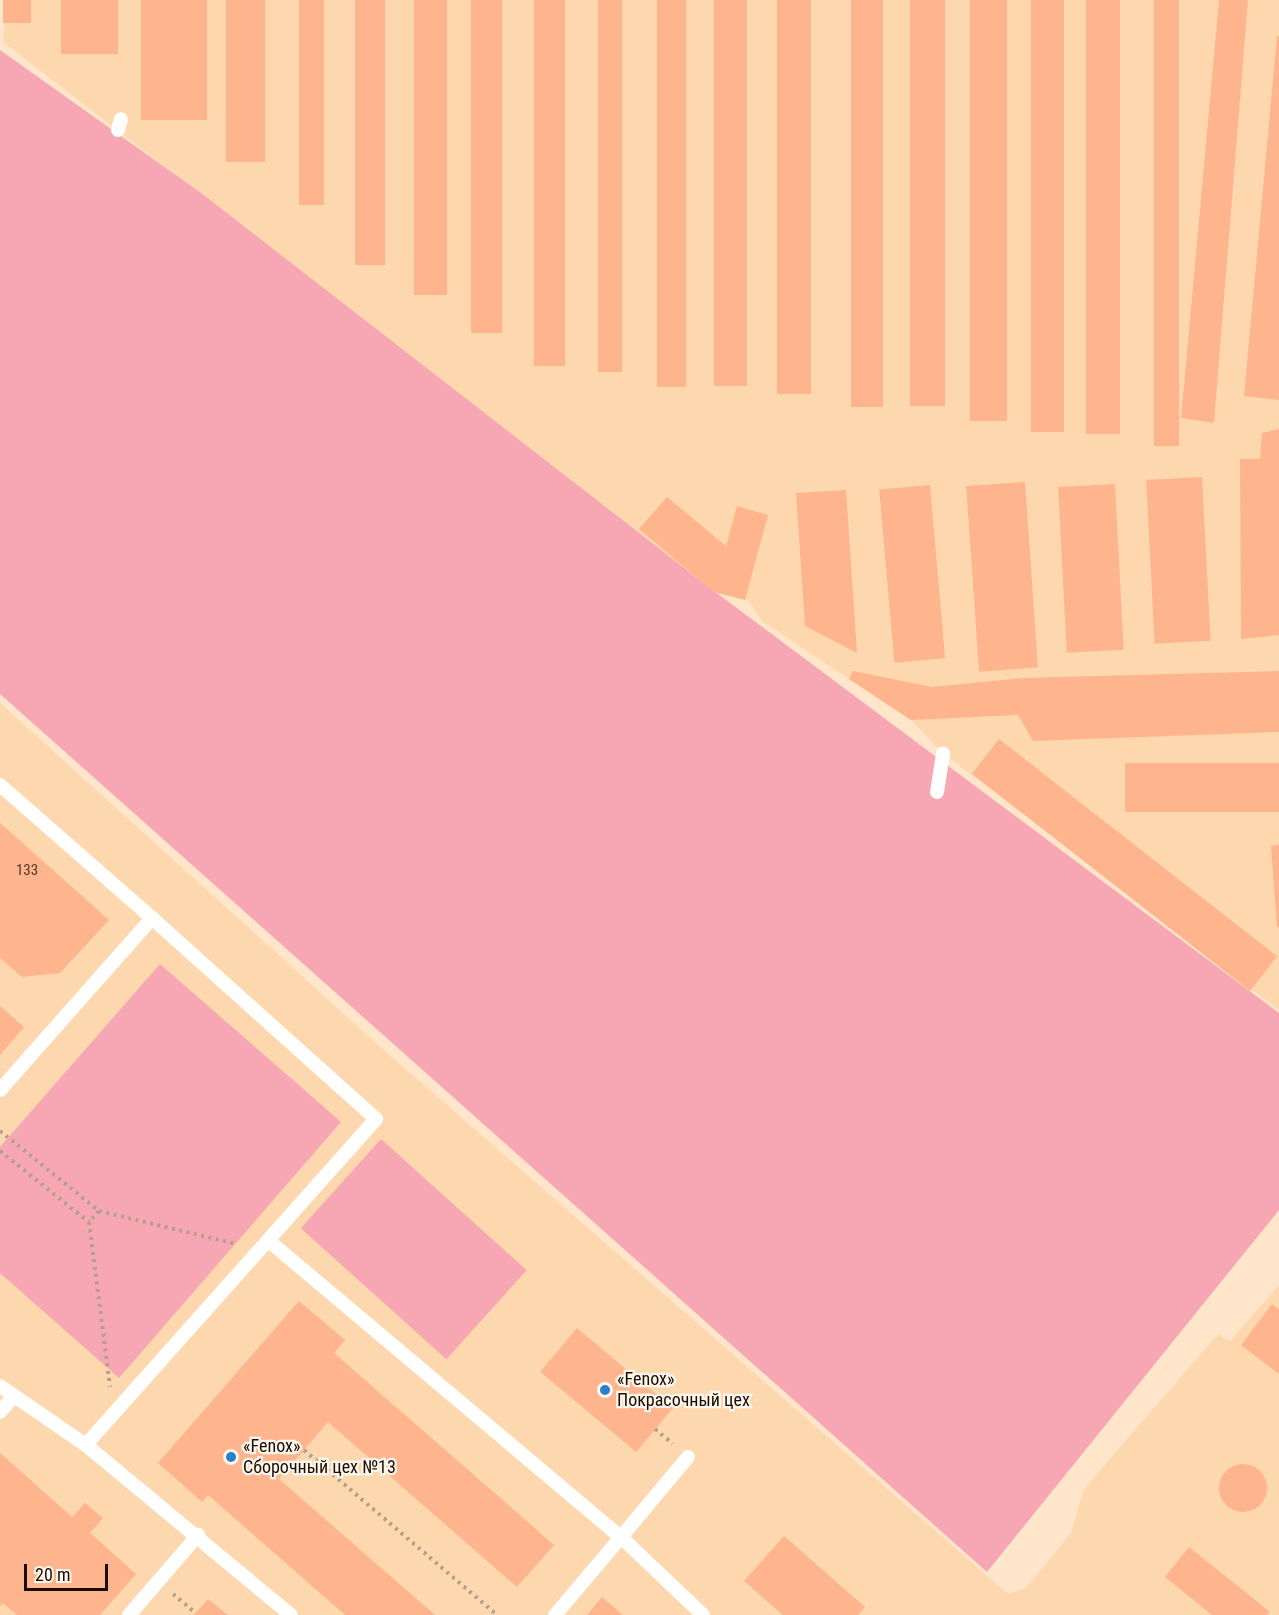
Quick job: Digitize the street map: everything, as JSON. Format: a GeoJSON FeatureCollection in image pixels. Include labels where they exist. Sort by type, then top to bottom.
{"type":"FeatureCollection","features":[{"type":"Feature","properties":{"kind":"lane"},"geometry":{"type":"LineString","coordinates":[[936,792],[943,753]]}},
{"type":"Feature","properties":{"kind":"lane"},"geometry":{"type":"LineString","coordinates":[[0,785],[376,1119],[113,1418],[86,1444]]}},
{"type":"Feature","properties":{"kind":"lane"},"geometry":{"type":"LineString","coordinates":[[0,1090],[152,918]]}},
{"type":"Feature","properties":{"kind":"lane"},"geometry":{"type":"LineString","coordinates":[[265,1246],[621,1537],[703,1615]]}},
{"type":"Feature","properties":{"kind":"lane"},"geometry":{"type":"LineString","coordinates":[[0,1386],[13,1398],[86,1444],[291,1615]]}},
{"type":"Feature","properties":{"kind":"lane"},"geometry":{"type":"LineString","coordinates":[[0,1412],[13,1398]]}},
{"type":"Feature","properties":{"kind":"lane"},"geometry":{"type":"LineString","coordinates":[[555,1615],[688,1457]]}},
{"type":"Feature","properties":{"kind":"lane"},"geometry":{"type":"LineString","coordinates":[[129,1615],[198,1536]]}},
{"type":"Feature","properties":{"kind":"path"},"geometry":{"type":"LineString","coordinates":[[0,1131],[99,1211],[265,1246]]}},
{"type":"Feature","properties":{"kind":"path"},"geometry":{"type":"LineString","coordinates":[[0,1151],[89,1222],[113,1418]]}},
{"type":"Feature","properties":{"kind":"path"},"geometry":{"type":"LineString","coordinates":[[89,1222],[99,1211]]}},
{"type":"Feature","properties":{"kind":"path"},"geometry":{"type":"LineString","coordinates":[[304,1450],[497,1615]]}},
{"type":"Feature","properties":{"kind":"path"},"geometry":{"type":"LineString","coordinates":[[158,1582],[196,1612]]}},
{"type":"Feature","properties":{"kind":"shaded area"},"geometry":{"type":"Polygon","coordinates":[[[6,0],[1279,0],[1279,1010],[943,753],[911,720],[762,621],[748,600],[714,591],[3,42],[6,0]]]}},
{"type":"Feature","properties":{"kind":"shaded area"},"geometry":{"type":"Polygon","coordinates":[[[0,50],[201,193],[714,591],[1279,1013],[1279,1210],[987,1572],[0,694],[0,50]]]}},
{"type":"Feature","properties":{"kind":"shaded area"},"geometry":{"type":"Polygon","coordinates":[[[0,703],[378,1045],[1008,1594],[1026,1588],[1071,1533],[1084,1489],[1218,1334],[1230,1341],[1279,1285],[1279,1615],[0,1615],[0,703]]]}},
{"type":"Feature","properties":{"kind":"shaded area"},"geometry":{"type":"Polygon","coordinates":[[[160,964],[341,1122],[119,1378],[0,1273],[0,1147],[160,964]]]}},
{"type":"Feature","properties":{"kind":"shaded area"},"geometry":{"type":"Polygon","coordinates":[[[381,1139],[527,1270],[446,1359],[301,1228],[381,1139]]]}},
{"type":"Feature","properties":{"kind":"building"},"geometry":{"type":"Polygon","coordinates":[[[3,0],[31,0],[31,23],[3,23],[3,0]]]}},
{"type":"Feature","properties":{"kind":"building"},"geometry":{"type":"Polygon","coordinates":[[[61,0],[118,0],[118,54],[61,54],[61,0]]]}},
{"type":"Feature","properties":{"kind":"building"},"geometry":{"type":"Polygon","coordinates":[[[141,0],[207,0],[207,120],[141,120],[141,0]]]}},
{"type":"Feature","properties":{"kind":"building"},"geometry":{"type":"Polygon","coordinates":[[[226,0],[265,0],[265,162],[226,162],[226,0]]]}},
{"type":"Feature","properties":{"kind":"building"},"geometry":{"type":"Polygon","coordinates":[[[299,0],[324,0],[324,205],[299,205],[299,0]]]}},
{"type":"Feature","properties":{"kind":"building"},"geometry":{"type":"Polygon","coordinates":[[[355,0],[385,0],[385,265],[355,265],[355,0]]]}},
{"type":"Feature","properties":{"kind":"building"},"geometry":{"type":"Polygon","coordinates":[[[414,0],[447,0],[447,295],[414,295],[414,0]]]}},
{"type":"Feature","properties":{"kind":"building"},"geometry":{"type":"Polygon","coordinates":[[[471,0],[502,0],[502,333],[471,333],[471,0]]]}},
{"type":"Feature","properties":{"kind":"building"},"geometry":{"type":"Polygon","coordinates":[[[534,0],[565,0],[565,366],[534,366],[534,0]]]}},
{"type":"Feature","properties":{"kind":"building"},"geometry":{"type":"Polygon","coordinates":[[[598,0],[622,0],[622,372],[598,372],[598,0]]]}},
{"type":"Feature","properties":{"kind":"building"},"geometry":{"type":"Polygon","coordinates":[[[657,0],[686,0],[686,387],[657,387],[657,0]]]}},
{"type":"Feature","properties":{"kind":"building"},"geometry":{"type":"Polygon","coordinates":[[[714,0],[747,0],[747,386],[714,386],[714,0]]]}},
{"type":"Feature","properties":{"kind":"building"},"geometry":{"type":"Polygon","coordinates":[[[777,0],[811,0],[811,394],[777,394],[777,0]]]}},
{"type":"Feature","properties":{"kind":"building"},"geometry":{"type":"Polygon","coordinates":[[[851,0],[883,0],[883,407],[851,407],[851,0]]]}},
{"type":"Feature","properties":{"kind":"building"},"geometry":{"type":"Polygon","coordinates":[[[910,0],[945,0],[945,406],[910,406],[910,0]]]}},
{"type":"Feature","properties":{"kind":"building"},"geometry":{"type":"Polygon","coordinates":[[[970,0],[1007,0],[1007,421],[970,421],[970,0]]]}},
{"type":"Feature","properties":{"kind":"building"},"geometry":{"type":"Polygon","coordinates":[[[1031,0],[1064,0],[1064,432],[1031,432],[1031,0]]]}},
{"type":"Feature","properties":{"kind":"building"},"geometry":{"type":"Polygon","coordinates":[[[1086,0],[1120,0],[1120,434],[1086,434],[1086,0]]]}},
{"type":"Feature","properties":{"kind":"building"},"geometry":{"type":"Polygon","coordinates":[[[1154,0],[1179,0],[1179,446],[1154,446],[1154,0]]]}},
{"type":"Feature","properties":{"kind":"building"},"geometry":{"type":"Polygon","coordinates":[[[1219,0],[1248,0],[1214,423],[1181,418],[1219,0]]]}},
{"type":"Feature","properties":{"kind":"building"},"geometry":{"type":"Polygon","coordinates":[[[1277,36],[1279,36],[1279,400],[1244,396],[1277,36]]]}},
{"type":"Feature","properties":{"kind":"building"},"geometry":{"type":"Polygon","coordinates":[[[1279,429],[1279,635],[1241,639],[1240,459],[1260,459],[1262,433],[1279,429]]]}},
{"type":"Feature","properties":{"kind":"building"},"geometry":{"type":"Polygon","coordinates":[[[1202,477],[1211,641],[1155,644],[1146,480],[1202,477]]]}},
{"type":"Feature","properties":{"kind":"building"},"geometry":{"type":"Polygon","coordinates":[[[1025,482],[1038,668],[979,672],[966,486],[1025,482]]]}},
{"type":"Feature","properties":{"kind":"building"},"geometry":{"type":"Polygon","coordinates":[[[1115,484],[1124,650],[1067,653],[1058,487],[1115,484]]]}},
{"type":"Feature","properties":{"kind":"building"},"geometry":{"type":"Polygon","coordinates":[[[930,485],[945,658],[894,663],[879,489],[930,485]]]}},
{"type":"Feature","properties":{"kind":"building"},"geometry":{"type":"Polygon","coordinates":[[[846,490],[857,653],[805,626],[796,493],[846,490]]]}},
{"type":"Feature","properties":{"kind":"building"},"geometry":{"type":"Polygon","coordinates":[[[667,497],[726,546],[737,506],[768,515],[745,600],[714,592],[639,529],[667,497]]]}},
{"type":"Feature","properties":{"kind":"building"},"geometry":{"type":"Polygon","coordinates":[[[853,671],[932,687],[1023,678],[1279,671],[1279,732],[1033,741],[1018,715],[911,720],[849,679],[853,671]]]}},
{"type":"Feature","properties":{"kind":"building"},"geometry":{"type":"Polygon","coordinates":[[[999,739],[1277,956],[1250,991],[972,774],[999,739]]]}},
{"type":"Feature","properties":{"kind":"building"},"geometry":{"type":"Polygon","coordinates":[[[1125,763],[1279,763],[1279,812],[1125,812],[1125,763]]]}},
{"type":"Feature","properties":{"kind":"building"},"geometry":{"type":"Polygon","coordinates":[[[0,823],[109,920],[60,973],[22,977],[0,958],[0,823]]]}},
{"type":"Feature","properties":{"kind":"building"},"geometry":{"type":"Polygon","coordinates":[[[1279,845],[1279,927],[1277,927],[1271,846],[1279,845]]]}},
{"type":"Feature","properties":{"kind":"building"},"geometry":{"type":"Polygon","coordinates":[[[0,1006],[24,1027],[0,1055],[0,1006]]]}},
{"type":"Feature","properties":{"kind":"building","name":"«Fenox» Сборочный цех №13"},"geometry":{"type":"Polygon","coordinates":[[[299,1301],[345,1340],[334,1353],[554,1545],[517,1587],[328,1422],[279,1479],[435,1615],[345,1615],[208,1495],[202,1502],[158,1463],[299,1301]]]}},
{"type":"Feature","properties":{"kind":"building"},"geometry":{"type":"Polygon","coordinates":[[[1272,1304],[1279,1309],[1279,1374],[1241,1345],[1272,1304]]]}},
{"type":"Feature","properties":{"kind":"building","name":"«Fenox» Покрасочный цех"},"geometry":{"type":"Polygon","coordinates":[[[577,1328],[673,1408],[636,1452],[540,1372],[577,1328]]]}},
{"type":"Feature","properties":{"kind":"building"},"geometry":{"type":"Polygon","coordinates":[[[0,1453],[72,1517],[85,1503],[103,1518],[90,1533],[136,1574],[100,1615],[17,1615],[3,1603],[0,1606],[0,1453]]]}},
{"type":"Feature","properties":{"kind":"building"},"geometry":{"type":"Polygon","coordinates":[[[1238,1464],[1248,1464],[1263,1474],[1267,1488],[1266,1497],[1257,1508],[1248,1512],[1238,1512],[1223,1502],[1219,1493],[1219,1483],[1229,1468],[1238,1464]]]}},
{"type":"Feature","properties":{"kind":"building"},"geometry":{"type":"Polygon","coordinates":[[[784,1536],[865,1607],[858,1615],[783,1615],[744,1581],[784,1536]]]}},
{"type":"Feature","properties":{"kind":"building"},"geometry":{"type":"Polygon","coordinates":[[[1189,1547],[1270,1612],[1267,1615],[1212,1615],[1165,1577],[1189,1547]]]}},
{"type":"Feature","properties":{"kind":"building"},"geometry":{"type":"Polygon","coordinates":[[[602,1597],[623,1615],[587,1615],[602,1597]]]}},
{"type":"Feature","properties":{"kind":"building"},"geometry":{"type":"Polygon","coordinates":[[[208,1599],[228,1615],[194,1615],[208,1599]]]}},
{"type":"Feature","properties":{"kind":"place","name":"«Fenox» Покрасочный цех"},"geometry":{"type":"Point","coordinates":[605,1390]}},
{"type":"Feature","properties":{"kind":"place","name":"«Fenox» Сборочный цех №13"},"geometry":{"type":"Point","coordinates":[231,1457]}}]}
